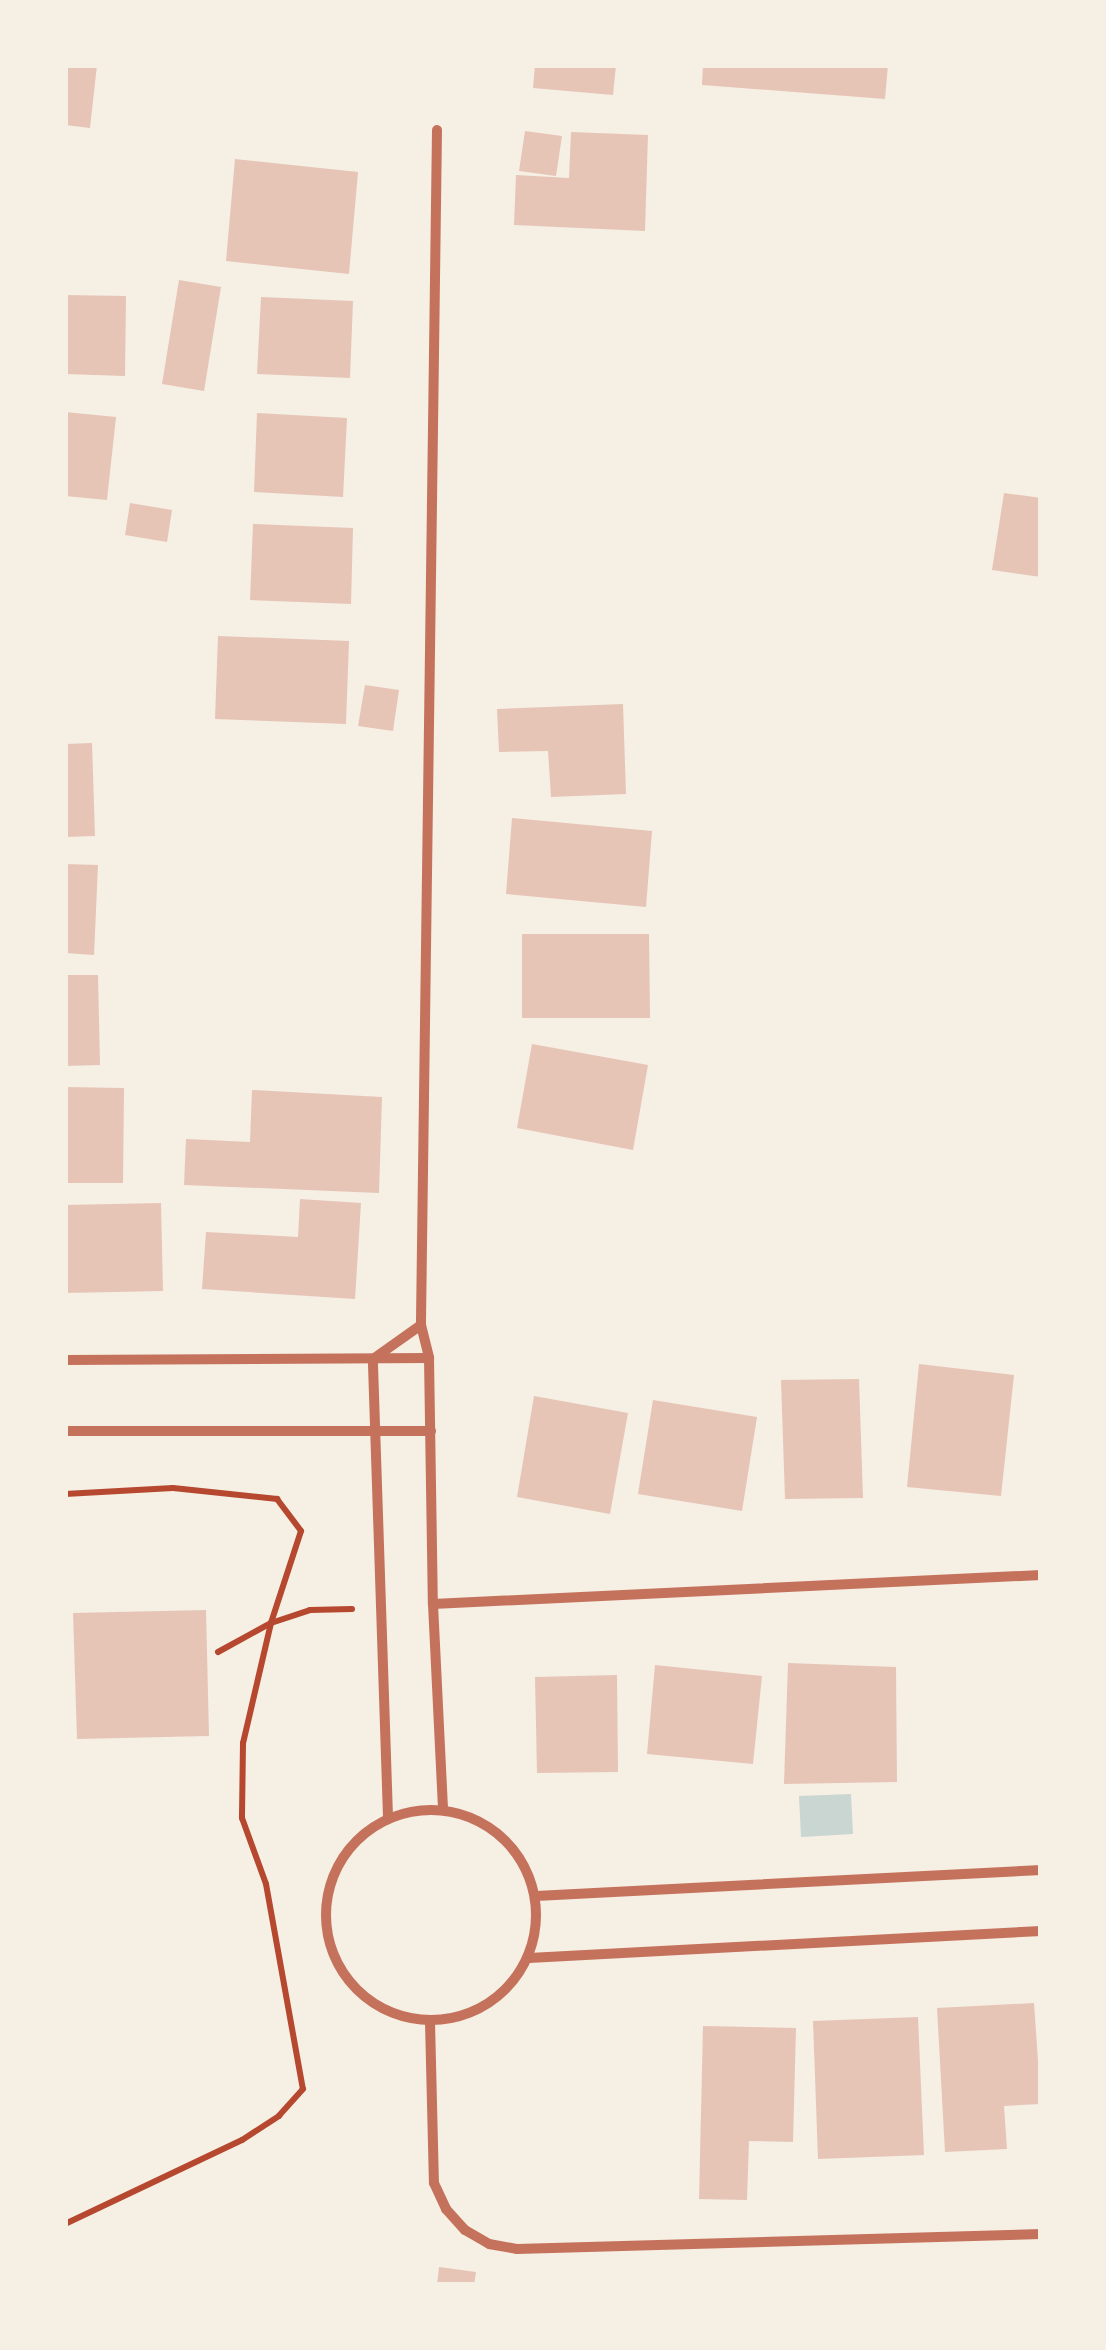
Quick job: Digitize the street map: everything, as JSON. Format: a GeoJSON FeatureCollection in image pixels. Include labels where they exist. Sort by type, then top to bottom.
{"type":"FeatureCollection","features":[{"type":"Feature","properties":{"kind":"street"},"geometry":{"type":"LineString","coordinates":[[438,130],[421,1325],[429,1358],[433,1604],[443,1809]]}},
{"type":"Feature","properties":{"kind":"street"},"geometry":{"type":"LineString","coordinates":[[373,1359],[421,1325]]}},
{"type":"Feature","properties":{"kind":"street"},"geometry":{"type":"LineString","coordinates":[[65,1360],[429,1358]]}},
{"type":"Feature","properties":{"kind":"street"},"geometry":{"type":"LineString","coordinates":[[373,1359],[388,1817]]}},
{"type":"Feature","properties":{"kind":"street"},"geometry":{"type":"LineString","coordinates":[[65,1431],[430,1430]]}},
{"type":"Feature","properties":{"kind":"street"},"geometry":{"type":"LineString","coordinates":[[433,1604],[1041,1575]]}},
{"type":"Feature","properties":{"kind":"street"},"geometry":{"type":"LineString","coordinates":[[443,1809],[476,1819],[503,1838],[524,1864],[536,1896],[537,1927],[528,1958],[506,1991],[470,2014],[430,2022],[389,2013],[355,1990],[333,1956],[324,1915],[332,1875],[354,1840],[388,1817],[443,1809]]}},
{"type":"Feature","properties":{"kind":"street"},"geometry":{"type":"LineString","coordinates":[[536,1896],[1041,1870]]}},
{"type":"Feature","properties":{"kind":"street"},"geometry":{"type":"LineString","coordinates":[[528,1958],[1041,1931]]}},
{"type":"Feature","properties":{"kind":"street"},"geometry":{"type":"LineString","coordinates":[[430,2022],[434,2184],[446,2208],[465,2230],[489,2244],[517,2250],[1041,2234]]}},
{"type":"Feature","properties":{"kind":"path"},"geometry":{"type":"LineString","coordinates":[[65,1494],[173,1488],[277,1498],[301,1531],[271,1623],[243,1743],[242,1818],[266,1884],[303,2088],[279,2116],[242,2140],[65,2224]]}},
{"type":"Feature","properties":{"kind":"path"},"geometry":{"type":"LineString","coordinates":[[218,1652],[271,1623],[310,1610],[382,1608]]}},
{"type":"Feature","properties":{"kind":"shaded area"},"geometry":{"type":"Polygon","coordinates":[[[851,1794],[853,1834],[801,1837],[799,1796],[851,1794]]]}},
{"type":"Feature","properties":{"kind":"building"},"geometry":{"type":"Polygon","coordinates":[[[65,65],[97,65],[90,128],[65,125],[65,65]]]}},
{"type":"Feature","properties":{"kind":"building"},"geometry":{"type":"Polygon","coordinates":[[[535,65],[616,65],[613,95],[533,88],[535,65]]]}},
{"type":"Feature","properties":{"kind":"building"},"geometry":{"type":"Polygon","coordinates":[[[703,65],[888,65],[885,99],[702,85],[703,65]]]}},
{"type":"Feature","properties":{"kind":"building"},"geometry":{"type":"Polygon","coordinates":[[[525,131],[562,136],[556,176],[519,171],[525,131]]]}},
{"type":"Feature","properties":{"kind":"building"},"geometry":{"type":"Polygon","coordinates":[[[571,132],[648,135],[645,231],[514,225],[516,175],[569,178],[571,132]]]}},
{"type":"Feature","properties":{"kind":"building"},"geometry":{"type":"Polygon","coordinates":[[[235,159],[358,172],[349,274],[226,261],[235,159]]]}},
{"type":"Feature","properties":{"kind":"building"},"geometry":{"type":"Polygon","coordinates":[[[179,280],[221,287],[204,391],[162,384],[179,280]]]}},
{"type":"Feature","properties":{"kind":"building"},"geometry":{"type":"Polygon","coordinates":[[[65,295],[126,296],[125,376],[65,374],[65,295]]]}},
{"type":"Feature","properties":{"kind":"building"},"geometry":{"type":"Polygon","coordinates":[[[261,297],[353,301],[350,378],[257,374],[261,297]]]}},
{"type":"Feature","properties":{"kind":"building"},"geometry":{"type":"Polygon","coordinates":[[[65,412],[116,417],[107,500],[65,496],[65,412]]]}},
{"type":"Feature","properties":{"kind":"building"},"geometry":{"type":"Polygon","coordinates":[[[257,413],[347,418],[343,497],[254,492],[257,413]]]}},
{"type":"Feature","properties":{"kind":"building"},"geometry":{"type":"Polygon","coordinates":[[[1004,493],[1041,498],[1041,577],[992,570],[1004,493]]]}},
{"type":"Feature","properties":{"kind":"building"},"geometry":{"type":"Polygon","coordinates":[[[130,503],[172,510],[167,542],[125,535],[130,503]]]}},
{"type":"Feature","properties":{"kind":"building"},"geometry":{"type":"Polygon","coordinates":[[[253,524],[353,528],[351,604],[250,600],[253,524]]]}},
{"type":"Feature","properties":{"kind":"building"},"geometry":{"type":"Polygon","coordinates":[[[218,636],[349,641],[346,724],[215,719],[218,636]]]}},
{"type":"Feature","properties":{"kind":"building"},"geometry":{"type":"Polygon","coordinates":[[[365,685],[399,690],[393,731],[358,726],[365,685]]]}},
{"type":"Feature","properties":{"kind":"building"},"geometry":{"type":"Polygon","coordinates":[[[623,704],[626,794],[551,797],[548,751],[499,752],[497,709],[623,704]]]}},
{"type":"Feature","properties":{"kind":"building"},"geometry":{"type":"Polygon","coordinates":[[[92,743],[95,836],[65,837],[65,744],[92,743]]]}},
{"type":"Feature","properties":{"kind":"building"},"geometry":{"type":"Polygon","coordinates":[[[512,818],[652,831],[646,907],[506,894],[512,818]]]}},
{"type":"Feature","properties":{"kind":"building"},"geometry":{"type":"Polygon","coordinates":[[[65,864],[98,865],[94,955],[65,953],[65,864]]]}},
{"type":"Feature","properties":{"kind":"building"},"geometry":{"type":"Polygon","coordinates":[[[522,934],[649,934],[650,1018],[522,1018],[522,934]]]}},
{"type":"Feature","properties":{"kind":"building"},"geometry":{"type":"Polygon","coordinates":[[[65,975],[98,975],[100,1065],[65,1066],[65,975]]]}},
{"type":"Feature","properties":{"kind":"building"},"geometry":{"type":"Polygon","coordinates":[[[532,1044],[648,1065],[633,1150],[517,1128],[532,1044]]]}},
{"type":"Feature","properties":{"kind":"building"},"geometry":{"type":"Polygon","coordinates":[[[65,1087],[124,1088],[123,1183],[65,1183],[65,1087]]]}},
{"type":"Feature","properties":{"kind":"building"},"geometry":{"type":"Polygon","coordinates":[[[252,1090],[382,1097],[379,1193],[184,1185],[186,1139],[250,1142],[252,1090]]]}},
{"type":"Feature","properties":{"kind":"building"},"geometry":{"type":"Polygon","coordinates":[[[300,1199],[361,1203],[355,1299],[202,1289],[206,1232],[298,1237],[300,1199]]]}},
{"type":"Feature","properties":{"kind":"building"},"geometry":{"type":"Polygon","coordinates":[[[161,1203],[163,1291],[65,1293],[65,1205],[161,1203]]]}},
{"type":"Feature","properties":{"kind":"building"},"geometry":{"type":"Polygon","coordinates":[[[919,1364],[1014,1375],[1001,1496],[907,1487],[919,1364]]]}},
{"type":"Feature","properties":{"kind":"building"},"geometry":{"type":"Polygon","coordinates":[[[859,1379],[863,1498],[785,1499],[781,1380],[859,1379]]]}},
{"type":"Feature","properties":{"kind":"building"},"geometry":{"type":"Polygon","coordinates":[[[534,1396],[628,1413],[610,1514],[517,1497],[534,1396]]]}},
{"type":"Feature","properties":{"kind":"building"},"geometry":{"type":"Polygon","coordinates":[[[653,1400],[757,1417],[742,1511],[638,1494],[653,1400]]]}},
{"type":"Feature","properties":{"kind":"building"},"geometry":{"type":"Polygon","coordinates":[[[206,1610],[209,1736],[77,1739],[73,1613],[206,1610]]]}},
{"type":"Feature","properties":{"kind":"building"},"geometry":{"type":"Polygon","coordinates":[[[788,1663],[896,1667],[897,1782],[784,1784],[788,1663]]]}},
{"type":"Feature","properties":{"kind":"building"},"geometry":{"type":"Polygon","coordinates":[[[655,1665],[762,1676],[753,1764],[647,1754],[655,1665]]]}},
{"type":"Feature","properties":{"kind":"building"},"geometry":{"type":"Polygon","coordinates":[[[617,1675],[618,1772],[537,1773],[535,1677],[617,1675]]]}},
{"type":"Feature","properties":{"kind":"building"},"geometry":{"type":"Polygon","coordinates":[[[1034,2003],[1041,2104],[1004,2106],[1007,2149],[945,2152],[937,2008],[1034,2003]]]}},
{"type":"Feature","properties":{"kind":"building"},"geometry":{"type":"Polygon","coordinates":[[[918,2017],[924,2155],[818,2159],[813,2021],[918,2017]]]}},
{"type":"Feature","properties":{"kind":"building"},"geometry":{"type":"Polygon","coordinates":[[[703,2026],[796,2028],[793,2142],[749,2141],[747,2200],[699,2199],[703,2026]]]}},
{"type":"Feature","properties":{"kind":"building"},"geometry":{"type":"Polygon","coordinates":[[[439,2267],[476,2272],[474,2285],[437,2285],[439,2267]]]}}]}
